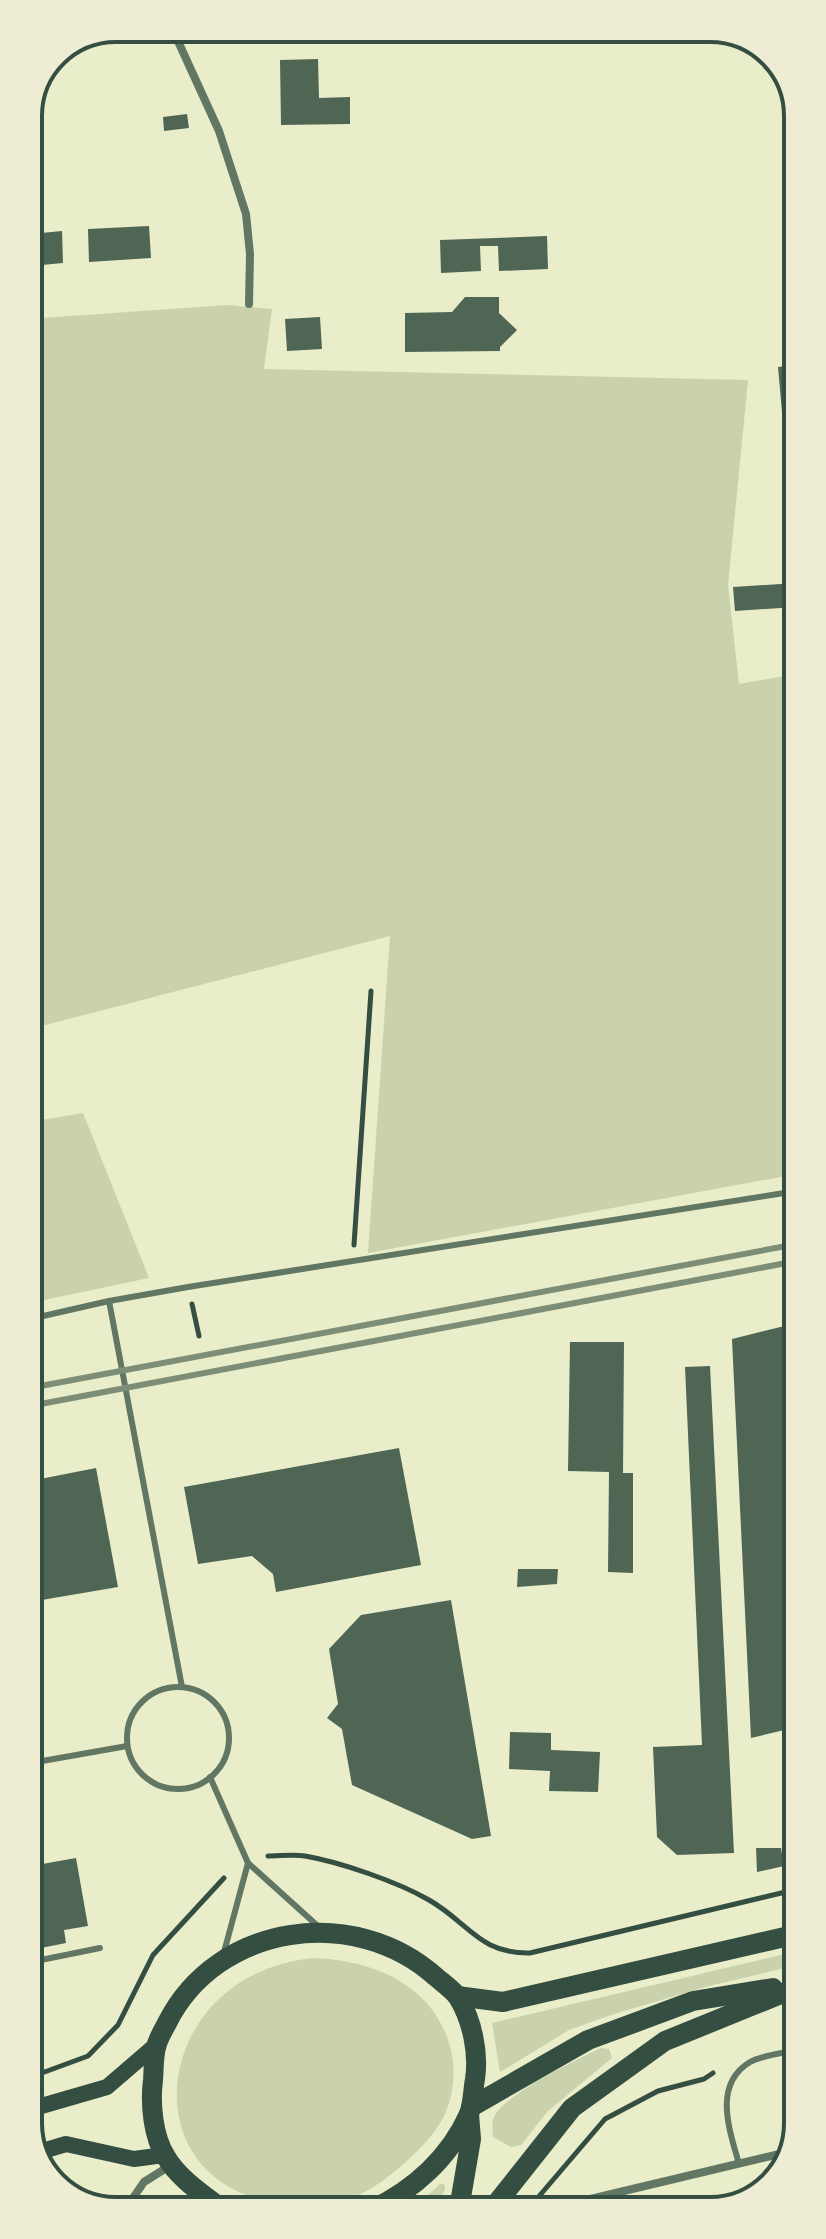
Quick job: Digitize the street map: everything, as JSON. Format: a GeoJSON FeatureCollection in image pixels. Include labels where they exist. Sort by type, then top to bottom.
{"type":"FeatureCollection","features":[{"type":"Feature","properties":{"kind":"main road"},"geometry":{"type":"LineString","coordinates":[[207,2197],[178,2174],[156,2134],[152,2090],[157,2044],[175,2007],[197,1979],[221,1962],[257,1943],[295,1934],[326,1933],[358,1936],[397,1950],[423,1965],[457,1996],[472,2031],[476,2071],[470,2110],[471,2139],[461,2197]]}},
{"type":"Feature","properties":{"kind":"main road"},"geometry":{"type":"LineString","coordinates":[[457,1996],[503,2002],[784,1937]]}},
{"type":"Feature","properties":{"kind":"main road"},"geometry":{"type":"LineString","coordinates":[[393,2197],[432,2169],[454,2141],[470,2110],[588,2040],[693,2001],[784,1987]]}},
{"type":"Feature","properties":{"kind":"main road"},"geometry":{"type":"LineString","coordinates":[[502,2197],[572,2108],[665,2041],[784,1991]]}},
{"type":"Feature","properties":{"kind":"main road"},"geometry":{"type":"LineString","coordinates":[[42,2107],[107,2087],[157,2044]]}},
{"type":"Feature","properties":{"kind":"main road"},"geometry":{"type":"LineString","coordinates":[[48,2150],[66,2144],[134,2159],[168,2160]]}},
{"type":"Feature","properties":{"kind":"street"},"geometry":{"type":"LineString","coordinates":[[178,42],[219,131],[246,214],[250,254],[249,304]]}},
{"type":"Feature","properties":{"kind":"street"},"geometry":{"type":"LineString","coordinates":[[599,2197],[776,2155]]}},
{"type":"Feature","properties":{"kind":"street"},"geometry":{"type":"LineString","coordinates":[[134,2197],[144,2182],[168,2160]]}},
{"type":"Feature","properties":{"kind":"lane"},"geometry":{"type":"LineString","coordinates":[[42,1316],[188,1287],[784,1193]]}},
{"type":"Feature","properties":{"kind":"lane"},"geometry":{"type":"LineString","coordinates":[[109,1301],[182,1687]]}},
{"type":"Feature","properties":{"kind":"lane"},"geometry":{"type":"LineString","coordinates":[[182,1687],[207,1696],[224,1717],[228,1729],[226,1756],[210,1777],[186,1789],[160,1786],[138,1771],[127,1746],[127,1733],[136,1708],[156,1691],[182,1687]]}},
{"type":"Feature","properties":{"kind":"lane"},"geometry":{"type":"LineString","coordinates":[[42,1761],[127,1746]]}},
{"type":"Feature","properties":{"kind":"lane"},"geometry":{"type":"LineString","coordinates":[[210,1777],[248,1863],[326,1933]]}},
{"type":"Feature","properties":{"kind":"lane"},"geometry":{"type":"LineString","coordinates":[[221,1962],[248,1863]]}},
{"type":"Feature","properties":{"kind":"lane"},"geometry":{"type":"LineString","coordinates":[[42,1960],[100,1948]]}},
{"type":"Feature","properties":{"kind":"lane"},"geometry":{"type":"LineString","coordinates":[[739,2164],[725,2114],[731,2079],[750,2061],[784,2053]]}},
{"type":"Feature","properties":{"kind":"path"},"geometry":{"type":"LineString","coordinates":[[353,1262],[371,991]]}},
{"type":"Feature","properties":{"kind":"path"},"geometry":{"type":"LineString","coordinates":[[188,1287],[199,1336]]}},
{"type":"Feature","properties":{"kind":"path"},"geometry":{"type":"LineString","coordinates":[[538,2197],[605,2119],[658,2091],[704,2079],[720,2066]]}},
{"type":"Feature","properties":{"kind":"green space"},"geometry":{"type":"Polygon","coordinates":[[[227,305],[272,309],[264,369],[748,380],[728,585],[739,684],[784,676],[784,1176],[368,1253],[390,936],[42,1026],[42,318],[227,305]]]}},
{"type":"Feature","properties":{"kind":"green space"},"geometry":{"type":"Polygon","coordinates":[[[83,1113],[149,1278],[42,1300],[42,1120],[83,1113]]]}},
{"type":"Feature","properties":{"kind":"green space"},"geometry":{"type":"Polygon","coordinates":[[[784,1954],[784,1968],[705,1987],[569,2030],[500,2072],[492,2023],[784,1954]]]}},
{"type":"Feature","properties":{"kind":"green space"},"geometry":{"type":"Polygon","coordinates":[[[316,1958],[362,1965],[403,1983],[420,1996],[445,2032],[452,2055],[453,2082],[450,2100],[439,2125],[407,2161],[378,2184],[354,2197],[260,2197],[241,2193],[203,2166],[182,2128],[177,2084],[189,2040],[217,2001],[259,1972],[316,1958]]]}},
{"type":"Feature","properties":{"kind":"green space"},"geometry":{"type":"Polygon","coordinates":[[[601,2048],[609,2049],[612,2058],[548,2111],[521,2145],[511,2147],[493,2137],[494,2118],[505,2103],[545,2077],[601,2048]]]}},
{"type":"Feature","properties":{"kind":"green space"},"geometry":{"type":"Polygon","coordinates":[[[440,2184],[444,2184],[441,2197],[426,2197],[440,2184]]]}},
{"type":"Feature","properties":{"kind":"building"},"geometry":{"type":"Polygon","coordinates":[[[318,59],[319,98],[350,97],[350,124],[281,125],[280,60],[318,59]]]}},
{"type":"Feature","properties":{"kind":"building"},"geometry":{"type":"Polygon","coordinates":[[[187,114],[189,128],[164,131],[163,117],[187,114]]]}},
{"type":"Feature","properties":{"kind":"building"},"geometry":{"type":"Polygon","coordinates":[[[149,226],[151,258],[89,262],[88,229],[149,226]]]}},
{"type":"Feature","properties":{"kind":"building"},"geometry":{"type":"Polygon","coordinates":[[[62,231],[63,263],[42,265],[42,233],[62,231]]]}},
{"type":"Feature","properties":{"kind":"building"},"geometry":{"type":"Polygon","coordinates":[[[547,236],[548,269],[499,271],[498,246],[480,246],[481,271],[441,273],[440,240],[547,236]]]}},
{"type":"Feature","properties":{"kind":"building"},"geometry":{"type":"Polygon","coordinates":[[[465,297],[499,297],[499,313],[517,330],[500,347],[500,351],[405,352],[405,313],[452,312],[465,297]]]}},
{"type":"Feature","properties":{"kind":"building"},"geometry":{"type":"Polygon","coordinates":[[[320,317],[322,349],[287,351],[285,319],[320,317]]]}},
{"type":"Feature","properties":{"kind":"building"},"geometry":{"type":"Polygon","coordinates":[[[784,366],[784,435],[778,367],[784,366]]]}},
{"type":"Feature","properties":{"kind":"building"},"geometry":{"type":"Polygon","coordinates":[[[784,584],[784,608],[735,611],[733,587],[784,584]]]}},
{"type":"Feature","properties":{"kind":"building"},"geometry":{"type":"Polygon","coordinates":[[[784,1326],[784,1730],[751,1738],[732,1339],[784,1326]]]}},
{"type":"Feature","properties":{"kind":"building"},"geometry":{"type":"Polygon","coordinates":[[[570,1342],[624,1342],[623,1473],[633,1473],[633,1573],[608,1572],[609,1472],[568,1471],[570,1342]]]}},
{"type":"Feature","properties":{"kind":"building"},"geometry":{"type":"Polygon","coordinates":[[[710,1366],[734,1853],[677,1855],[657,1837],[653,1747],[702,1745],[685,1367],[710,1366]]]}},
{"type":"Feature","properties":{"kind":"building"},"geometry":{"type":"Polygon","coordinates":[[[399,1448],[421,1565],[276,1592],[273,1574],[252,1556],[198,1564],[184,1487],[399,1448]]]}},
{"type":"Feature","properties":{"kind":"building"},"geometry":{"type":"Polygon","coordinates":[[[96,1468],[118,1587],[42,1600],[42,1479],[96,1468]]]}},
{"type":"Feature","properties":{"kind":"building"},"geometry":{"type":"Polygon","coordinates":[[[518,1569],[558,1569],[557,1584],[517,1587],[518,1569]]]}},
{"type":"Feature","properties":{"kind":"building"},"geometry":{"type":"Polygon","coordinates":[[[451,1600],[491,1836],[472,1839],[352,1785],[342,1729],[327,1718],[338,1704],[329,1649],[361,1615],[451,1600]]]}},
{"type":"Feature","properties":{"kind":"building"},"geometry":{"type":"Polygon","coordinates":[[[510,1732],[551,1733],[551,1750],[600,1752],[598,1792],[549,1791],[550,1771],[509,1769],[510,1732]]]}},
{"type":"Feature","properties":{"kind":"building"},"geometry":{"type":"Polygon","coordinates":[[[756,1848],[781,1848],[784,1866],[757,1872],[756,1848]]]}},
{"type":"Feature","properties":{"kind":"building"},"geometry":{"type":"Polygon","coordinates":[[[76,1858],[88,1926],[64,1930],[66,1943],[42,1948],[42,1864],[76,1858]]]}},
{"type":"Feature","properties":{"kind":"railway"},"geometry":{"type":"LineString","coordinates":[[42,1386],[784,1246]]}},
{"type":"Feature","properties":{"kind":"railway"},"geometry":{"type":"LineString","coordinates":[[42,1404],[784,1263]]}}]}
